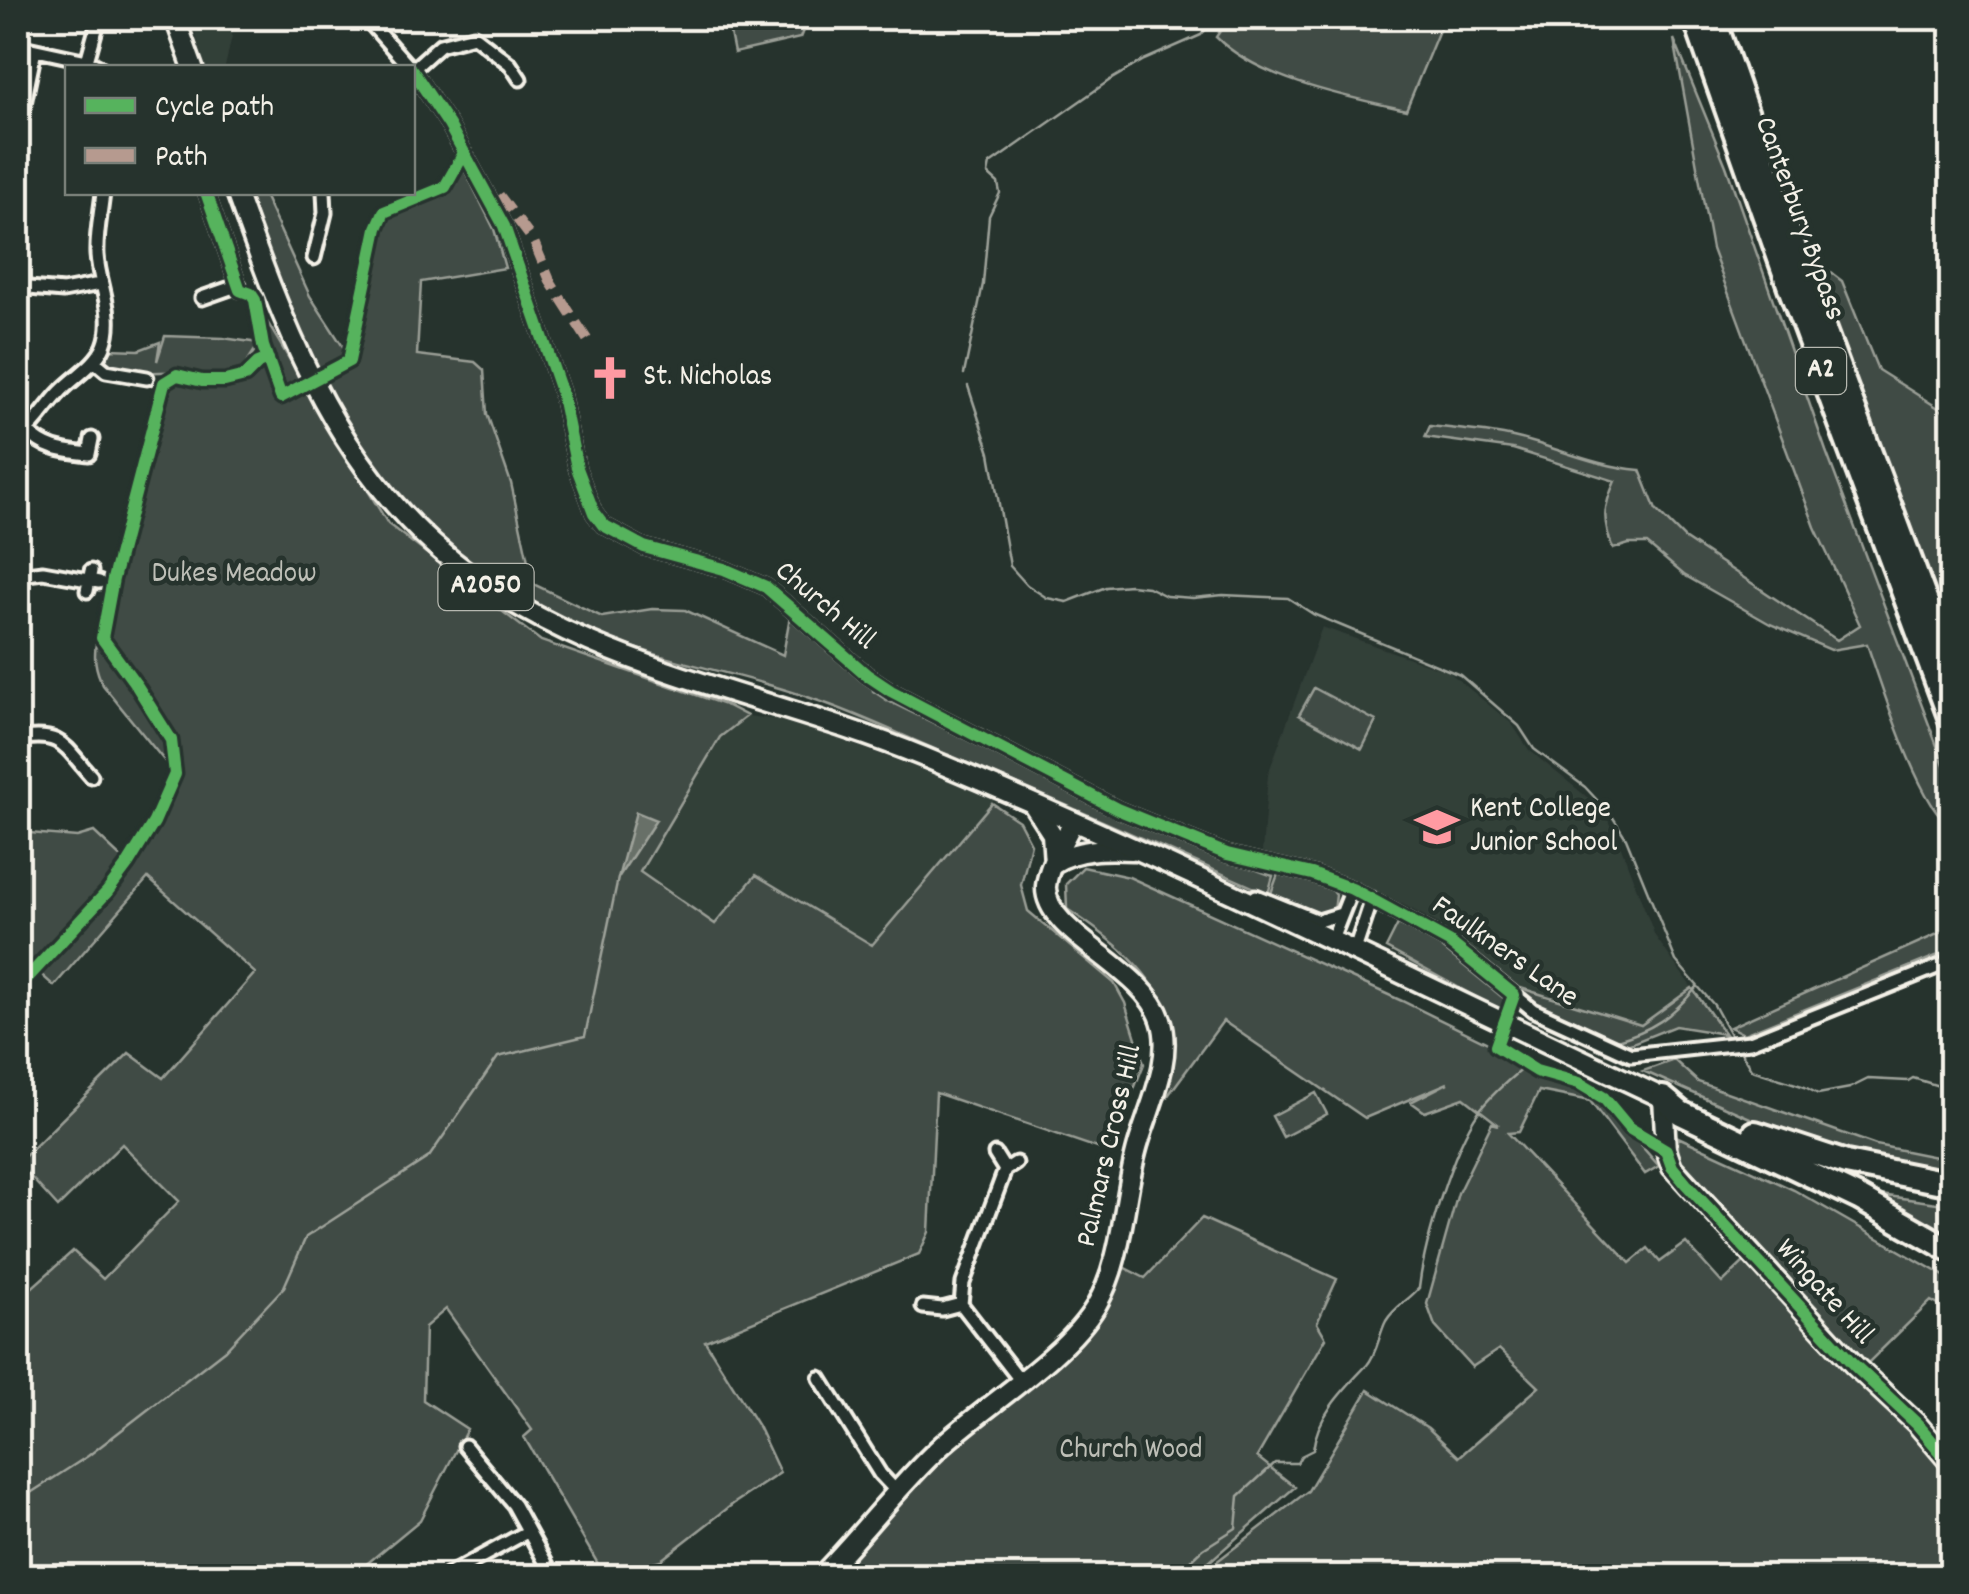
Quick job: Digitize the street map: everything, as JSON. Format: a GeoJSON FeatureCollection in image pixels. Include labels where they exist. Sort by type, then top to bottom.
{"type":"FeatureCollection","features":[{"type":"Feature","properties":{"kind":"highway","name":"Canterbury Bypass"},"geometry":{"type":"LineString","coordinates":[[1695,18],[1791,290],[1952,722]]}},
{"type":"Feature","properties":{"kind":"highway","name":"Canterbury Bypass"},"geometry":{"type":"LineString","coordinates":[[1713,18],[1807,285],[1952,672]]}},
{"type":"Feature","properties":{"kind":"highway"},"geometry":{"type":"LineString","coordinates":[[1663,1098],[1686,1103],[1824,1157],[1952,1184]]}},
{"type":"Feature","properties":{"kind":"highway"},"geometry":{"type":"LineString","coordinates":[[1663,1098],[1681,1114],[1819,1178],[1952,1251]]}},
{"type":"Feature","properties":{"kind":"main road"},"geometry":{"type":"LineString","coordinates":[[177,20],[191,65]]}},
{"type":"Feature","properties":{"kind":"main road","name":"A2050"},"geometry":{"type":"LineString","coordinates":[[237,195],[272,292],[316,392],[346,442],[410,520],[480,583],[568,634],[878,738],[1214,886],[1663,1098]]}},
{"type":"Feature","properties":{"kind":"main road"},"geometry":{"type":"LineString","coordinates":[[1034,806],[1052,834],[1054,863],[1083,852],[1132,850]]}},
{"type":"Feature","properties":{"kind":"main road","name":"Palmars Cross Hill"},"geometry":{"type":"LineString","coordinates":[[1020,1380],[1073,1336],[1107,1282],[1130,1172],[1165,1041],[1151,998],[1052,912],[1046,882],[1072,824]]}},
{"type":"Feature","properties":{"kind":"main road","name":"Wingate Hill"},"geometry":{"type":"LineString","coordinates":[[1663,1098],[1666,1150],[1672,1168],[1854,1365],[1917,1424],[1952,1464]]}},
{"type":"Feature","properties":{"kind":"main road"},"geometry":{"type":"LineString","coordinates":[[821,1576],[936,1450],[1020,1380]]}},
{"type":"Feature","properties":{"kind":"street"},"geometry":{"type":"LineString","coordinates":[[87,61],[98,18]]}},
{"type":"Feature","properties":{"kind":"street","name":"Church Hill"},"geometry":{"type":"LineString","coordinates":[[366,18],[408,65]]}},
{"type":"Feature","properties":{"kind":"street"},"geometry":{"type":"LineString","coordinates":[[415,66],[440,45],[474,36],[510,64],[520,79]]}},
{"type":"Feature","properties":{"kind":"street"},"geometry":{"type":"LineString","coordinates":[[18,46],[95,65]]}},
{"type":"Feature","properties":{"kind":"street"},"geometry":{"type":"LineString","coordinates":[[18,133],[35,50]]}},
{"type":"Feature","properties":{"kind":"street","name":"Church Hill"},"geometry":{"type":"LineString","coordinates":[[415,73],[450,124],[504,226],[561,391],[585,496],[603,525],[644,548],[724,569],[766,587],[867,675],[891,691],[1117,810],[1227,854],[1312,874],[1352,889]]}},
{"type":"Feature","properties":{"kind":"street"},"geometry":{"type":"LineString","coordinates":[[92,439],[89,454],[43,446],[22,433],[94,361],[104,346],[113,305],[100,284],[92,241],[102,195]]}},
{"type":"Feature","properties":{"kind":"street"},"geometry":{"type":"LineString","coordinates":[[202,298],[240,288],[207,195]]}},
{"type":"Feature","properties":{"kind":"street"},"geometry":{"type":"LineString","coordinates":[[314,258],[325,213],[324,195]]}},
{"type":"Feature","properties":{"kind":"street"},"geometry":{"type":"LineString","coordinates":[[18,287],[63,291],[100,284]]}},
{"type":"Feature","properties":{"kind":"street"},"geometry":{"type":"LineString","coordinates":[[94,361],[106,371],[147,378]]}},
{"type":"Feature","properties":{"kind":"street"},"geometry":{"type":"LineString","coordinates":[[18,575],[43,572],[92,581]]}},
{"type":"Feature","properties":{"kind":"street"},"geometry":{"type":"LineString","coordinates":[[18,739],[40,735],[56,739],[70,749],[91,776]]}},
{"type":"Feature","properties":{"kind":"street"},"geometry":{"type":"LineString","coordinates":[[1214,886],[1242,889],[1318,921],[1341,914]]}},
{"type":"Feature","properties":{"kind":"street"},"geometry":{"type":"LineString","coordinates":[[1331,942],[1352,889]]}},
{"type":"Feature","properties":{"kind":"street","name":"Faulkners Lane"},"geometry":{"type":"LineString","coordinates":[[1352,889],[1449,942],[1533,1010],[1631,1054],[1742,1042],[1952,961]]}},
{"type":"Feature","properties":{"kind":"street"},"geometry":{"type":"LineString","coordinates":[[1354,953],[1372,899]]}},
{"type":"Feature","properties":{"kind":"street"},"geometry":{"type":"LineString","coordinates":[[995,1154],[1010,1166],[967,1271],[962,1304],[1020,1380]]}},
{"type":"Feature","properties":{"kind":"street"},"geometry":{"type":"LineString","coordinates":[[923,1307],[942,1309],[962,1304]]}},
{"type":"Feature","properties":{"kind":"street"},"geometry":{"type":"LineString","coordinates":[[820,1378],[880,1474],[898,1493]]}},
{"type":"Feature","properties":{"kind":"street"},"geometry":{"type":"LineString","coordinates":[[465,1446],[514,1505],[553,1576]]}},
{"type":"Feature","properties":{"kind":"street"},"geometry":{"type":"LineString","coordinates":[[446,1576],[527,1532]]}},
{"type":"Feature","properties":{"kind":"shaded area"},"geometry":{"type":"Polygon","coordinates":[[[191,18],[236,18],[225,65],[204,65],[191,18]]]}},
{"type":"Feature","properties":{"kind":"shaded area","name":"Kent College Junior School"},"geometry":{"type":"Polygon","coordinates":[[[1322,627],[1449,672],[1512,724],[1529,750],[1603,810],[1655,936],[1692,988],[1642,1025],[1514,986],[1441,925],[1389,897],[1315,867],[1262,852],[1268,774],[1322,627]]]}},
{"type":"Feature","properties":{"kind":"shaded area"},"geometry":{"type":"Polygon","coordinates":[[[747,716],[789,721],[997,797],[872,946],[756,875],[715,924],[639,872],[720,737],[747,716]]]}},
{"type":"Feature","properties":{"kind":"shaded area"},"geometry":{"type":"Polygon","coordinates":[[[636,812],[656,820],[618,878],[636,812]]]}},
{"type":"Feature","properties":{"kind":"green space"},"geometry":{"type":"Polygon","coordinates":[[[727,18],[808,18],[800,38],[734,53],[727,18]]]}},
{"type":"Feature","properties":{"kind":"green space"},"geometry":{"type":"Polygon","coordinates":[[[1229,18],[1444,18],[1406,110],[1305,85],[1256,65],[1216,37],[1229,18]]]}},
{"type":"Feature","properties":{"kind":"green space"},"geometry":{"type":"Polygon","coordinates":[[[1674,39],[1726,166],[1826,451],[1951,783],[1951,825],[1939,814],[1914,771],[1867,644],[1831,650],[1770,624],[1684,575],[1647,544],[1613,549],[1605,514],[1615,481],[1513,449],[1425,437],[1430,426],[1495,434],[1599,463],[1640,470],[1656,510],[1684,538],[1837,640],[1860,625],[1815,527],[1712,249],[1674,39]]]}},
{"type":"Feature","properties":{"kind":"green space"},"geometry":{"type":"Polygon","coordinates":[[[462,165],[494,229],[505,268],[421,282],[417,355],[475,362],[484,370],[487,414],[511,483],[533,584],[602,617],[652,609],[685,610],[783,655],[790,616],[810,626],[872,685],[873,691],[888,701],[1045,777],[1076,797],[1155,832],[1273,876],[1268,894],[850,712],[599,635],[524,599],[462,557],[411,510],[369,458],[333,400],[302,337],[245,195],[264,195],[310,296],[351,359],[379,228],[390,213],[451,191],[462,165]]]}},
{"type":"Feature","properties":{"kind":"green space"},"geometry":{"type":"Polygon","coordinates":[[[1817,262],[1842,281],[1878,370],[1951,416],[1951,636],[1818,285],[1817,262]]]}},
{"type":"Feature","properties":{"kind":"green space","name":"Dukes Meadow"},"geometry":{"type":"Polygon","coordinates":[[[260,310],[388,524],[541,641],[747,716],[720,737],[640,872],[715,924],[756,875],[872,945],[992,803],[1019,821],[1031,844],[1021,885],[1028,911],[1114,983],[1125,1003],[1144,1064],[1109,1152],[936,1093],[929,1232],[919,1254],[705,1341],[758,1426],[780,1473],[661,1560],[623,1570],[624,1576],[605,1576],[524,1437],[532,1430],[446,1309],[425,1327],[423,1400],[467,1429],[420,1520],[352,1576],[18,1576],[18,1300],[73,1251],[103,1279],[179,1201],[122,1144],[58,1207],[18,1163],[129,1053],[163,1078],[255,973],[148,878],[54,986],[37,971],[92,907],[18,988],[18,832],[77,837],[94,832],[128,864],[120,877],[143,849],[170,798],[175,774],[100,679],[95,657],[97,638],[108,646],[104,634],[113,585],[166,383],[175,377],[210,384],[228,383],[247,376],[264,361],[259,344],[241,371],[225,374],[128,372],[99,363],[109,349],[139,350],[160,342],[157,361],[165,336],[259,343],[260,310]],[[115,656],[137,686],[158,720],[137,681],[115,656]]]}},
{"type":"Feature","properties":{"kind":"green space"},"geometry":{"type":"Polygon","coordinates":[[[1314,688],[1376,721],[1362,749],[1299,715],[1314,688]]]}},
{"type":"Feature","properties":{"kind":"green space"},"geometry":{"type":"Polygon","coordinates":[[[1083,867],[1129,877],[1402,1001],[1598,1097],[1659,1166],[1645,1174],[1590,1101],[1539,1091],[1519,1132],[1508,1133],[1630,1263],[1648,1248],[1660,1262],[1686,1243],[1722,1283],[1747,1259],[1928,1448],[1951,1483],[1951,1565],[1909,1576],[1198,1576],[1308,1491],[1368,1390],[1428,1428],[1459,1457],[1539,1387],[1499,1349],[1472,1367],[1435,1326],[1427,1304],[1458,1193],[1492,1123],[1499,1125],[1464,1098],[1425,1112],[1411,1102],[1448,1083],[1365,1118],[1223,1021],[1164,1101],[1171,1031],[1164,1005],[1129,957],[1067,909],[1066,884],[1083,867]]]}},
{"type":"Feature","properties":{"kind":"green space"},"geometry":{"type":"Polygon","coordinates":[[[1278,874],[1328,885],[1336,895],[1334,911],[1322,917],[1270,896],[1278,874]]]}},
{"type":"Feature","properties":{"kind":"green space"},"geometry":{"type":"Polygon","coordinates":[[[1398,924],[1430,938],[1507,1001],[1500,1010],[1386,948],[1398,924]]]}},
{"type":"Feature","properties":{"kind":"green space"},"geometry":{"type":"Polygon","coordinates":[[[1951,928],[1951,950],[1744,1034],[1730,1027],[1951,928]]]}},
{"type":"Feature","properties":{"kind":"green space"},"geometry":{"type":"Polygon","coordinates":[[[1514,986],[1641,1025],[1692,988],[1725,1034],[1675,1026],[1625,1046],[1538,1008],[1514,986]]]}},
{"type":"Feature","properties":{"kind":"green space"},"geometry":{"type":"Polygon","coordinates":[[[1674,1060],[1698,1082],[1876,1145],[1951,1160],[1951,1176],[1872,1159],[1775,1129],[1643,1071],[1674,1060]]]}},
{"type":"Feature","properties":{"kind":"green space"},"geometry":{"type":"Polygon","coordinates":[[[1316,1093],[1327,1114],[1283,1137],[1272,1116],[1316,1093]]]}},
{"type":"Feature","properties":{"kind":"green space"},"geometry":{"type":"Polygon","coordinates":[[[1678,1137],[1794,1190],[1951,1280],[1951,1312],[1931,1301],[1868,1363],[1678,1163],[1678,1137]]]}},
{"type":"Feature","properties":{"kind":"green space"},"geometry":{"type":"Polygon","coordinates":[[[1881,1195],[1951,1205],[1951,1238],[1881,1195]]]}},
{"type":"Feature","properties":{"kind":"green space","name":"Church Wood"},"geometry":{"type":"Polygon","coordinates":[[[1202,1218],[1337,1279],[1317,1323],[1326,1338],[1257,1457],[1295,1487],[1193,1576],[821,1576],[936,1450],[1073,1336],[1113,1262],[1145,1278],[1202,1218]]]}},
{"type":"Feature","properties":{"kind":"waterway"},"geometry":{"type":"LineString","coordinates":[[964,374],[983,284],[989,216],[1000,193],[998,183],[988,174],[990,164],[1110,80],[1201,35],[1215,18]]}},
{"type":"Feature","properties":{"kind":"waterway"},"geometry":{"type":"LineString","coordinates":[[968,386],[990,453],[1010,566],[1027,585],[1047,598],[1067,602],[1106,587],[1130,585],[1148,587],[1166,596],[1288,598],[1313,614],[1460,675],[1519,726],[1534,749],[1585,787],[1612,816],[1626,838],[1676,961],[1714,1005],[1732,1038]]}},
{"type":"Feature","properties":{"kind":"waterway"},"geometry":{"type":"LineString","coordinates":[[18,1501],[88,1456],[225,1350],[284,1287],[306,1237],[429,1157],[498,1057],[585,1036],[618,878]]}},
{"type":"Feature","properties":{"kind":"waterway"},"geometry":{"type":"LineString","coordinates":[[1614,1041],[1660,1021],[1697,987]]}},
{"type":"Feature","properties":{"kind":"waterway"},"geometry":{"type":"LineString","coordinates":[[1739,1049],[1752,1070],[1818,1094],[1850,1088],[1868,1079],[1913,1078],[1942,1087],[1952,1096]]}},
{"type":"Feature","properties":{"kind":"waterway"},"geometry":{"type":"LineString","coordinates":[[1174,1576],[1203,1549],[1236,1528],[1239,1496],[1275,1463],[1297,1463],[1313,1450],[1326,1414],[1370,1360],[1386,1321],[1419,1288],[1441,1197],[1469,1127],[1489,1099],[1523,1068]]}},
{"type":"Feature","properties":{"kind":"waterway"},"geometry":{"type":"LineString","coordinates":[[1126,1576],[1135,1576]]}},
{"type":"Feature","properties":{"kind":"marked path"},"geometry":{"type":"LineString","coordinates":[[499,195],[534,242],[551,283],[592,347]]}},
{"type":"Feature","properties":{"kind":"cycle path"},"geometry":{"type":"LineString","coordinates":[[415,74],[449,125],[504,226],[561,391],[577,468],[594,513],[603,525],[644,547],[724,569],[766,587],[867,675],[891,691],[1117,809],[1227,854],[1312,874],[1352,889],[1449,942],[1514,995],[1496,1046],[1536,1071],[1579,1083],[1604,1098],[1629,1128],[1666,1150],[1672,1167],[1686,1184],[1952,1465]]}},
{"type":"Feature","properties":{"kind":"cycle path"},"geometry":{"type":"LineString","coordinates":[[207,195],[240,290],[255,300],[263,346],[281,397],[349,361],[377,228],[384,212],[445,187],[464,153]]}},
{"type":"Feature","properties":{"kind":"cycle path"},"geometry":{"type":"LineString","coordinates":[[18,988],[128,864],[154,822],[175,774],[171,740],[102,638],[113,579],[164,383],[177,375],[225,381],[245,376],[268,359]]}},
{"type":"Feature","properties":{"kind":"place","name":"St. Nicholas"},"geometry":{"type":"Point","coordinates":[610,378]}},
{"type":"Feature","properties":{"kind":"place","name":"Kent College Junior School"},"geometry":{"type":"Point","coordinates":[1437,827]}}]}
